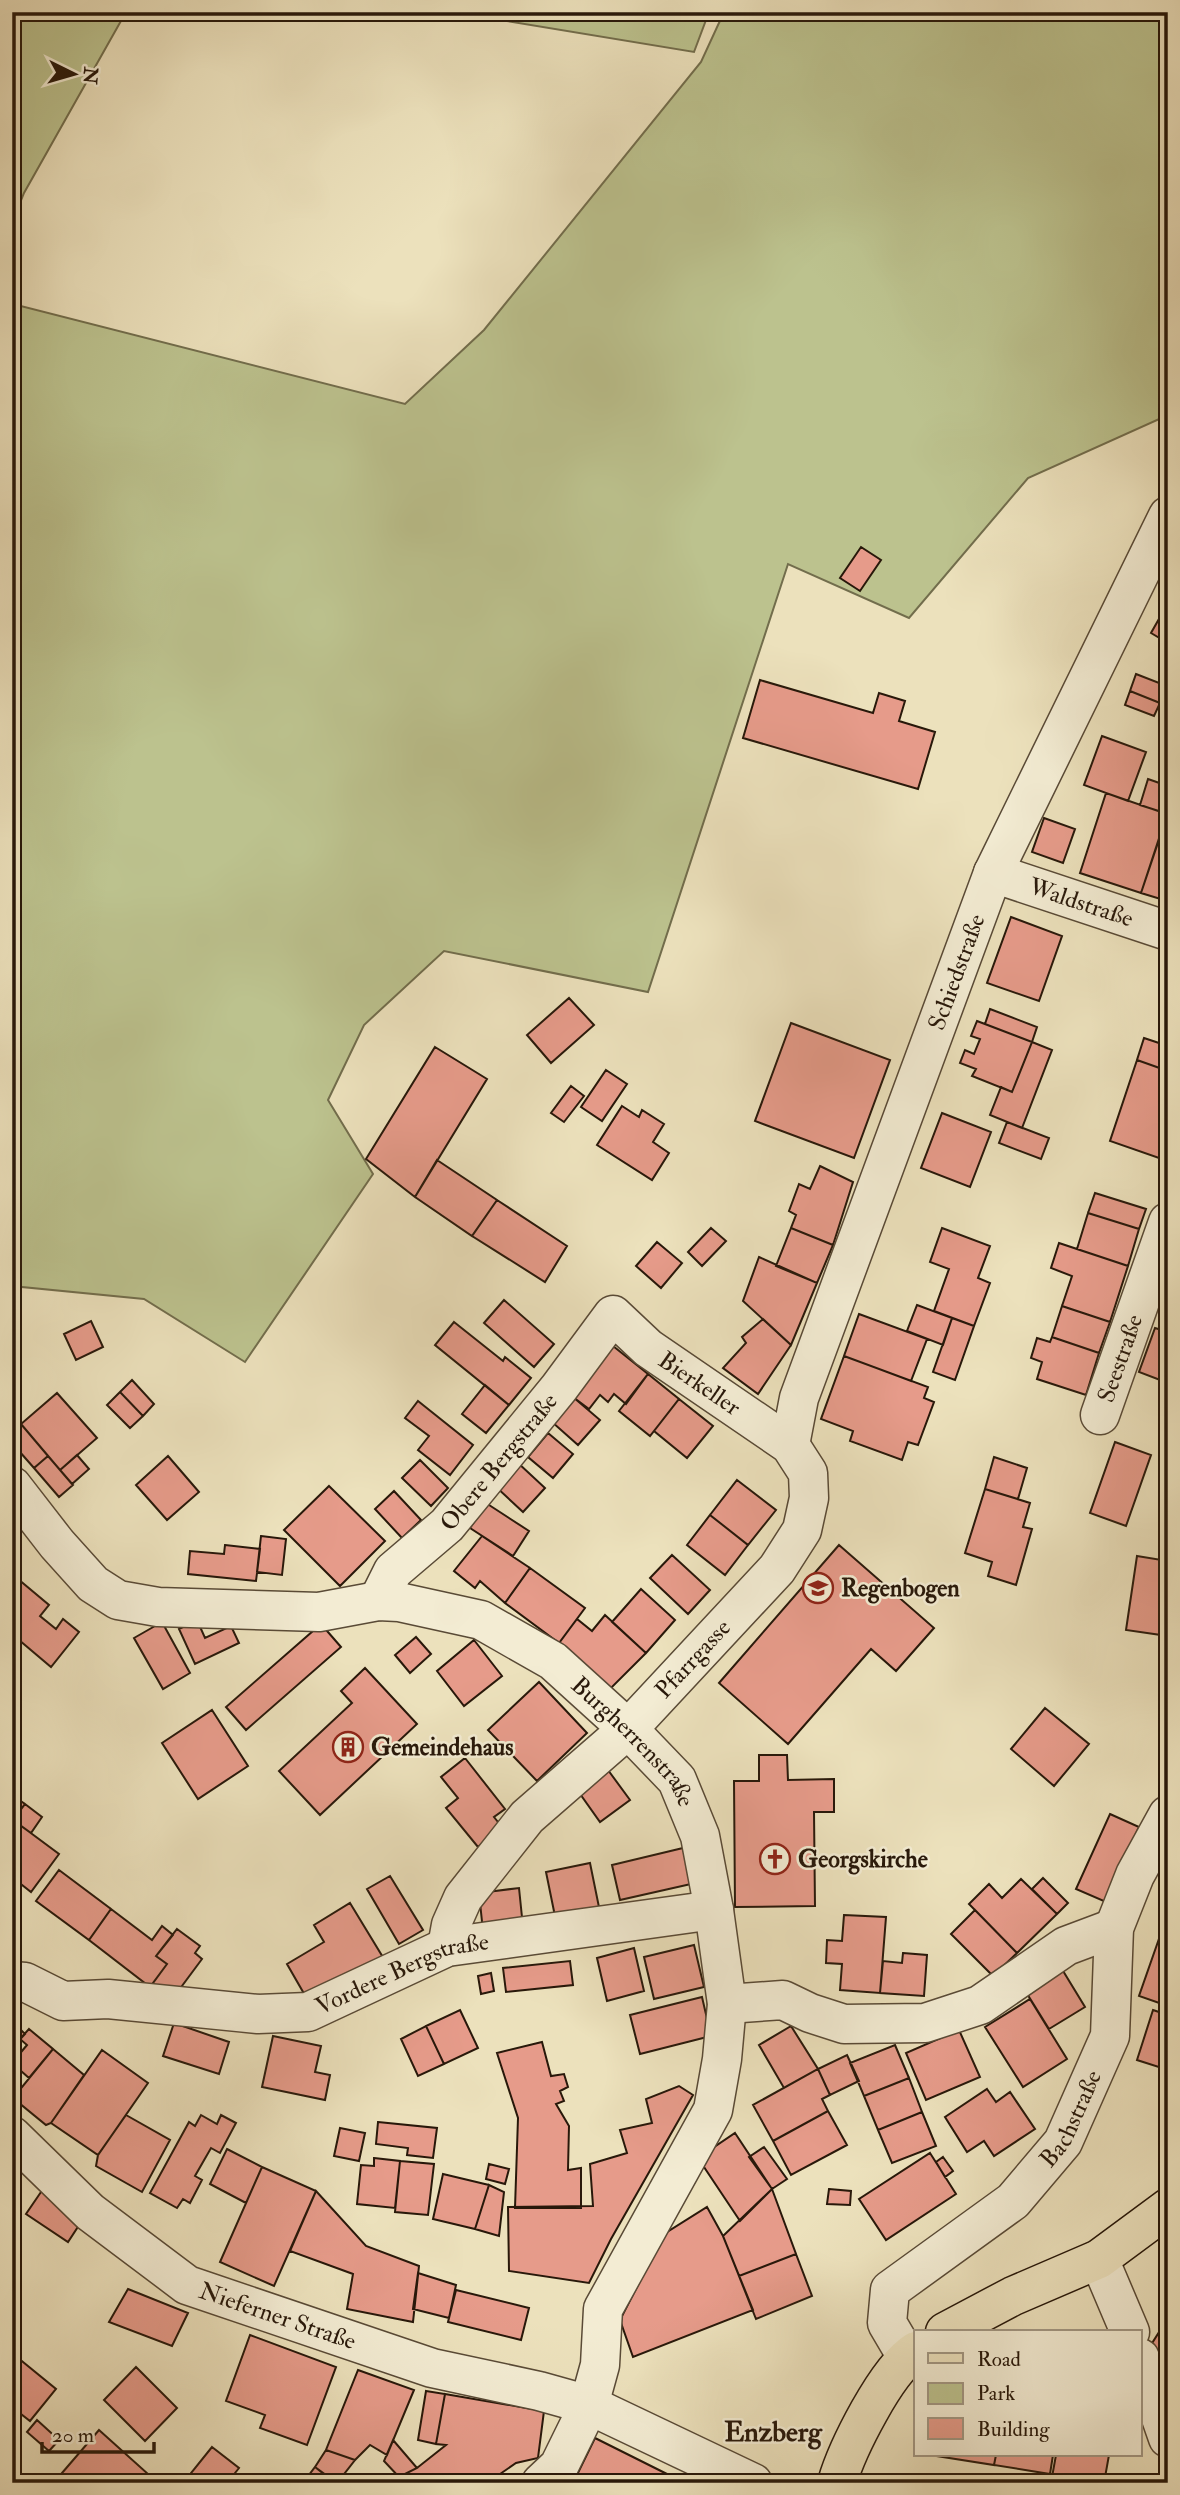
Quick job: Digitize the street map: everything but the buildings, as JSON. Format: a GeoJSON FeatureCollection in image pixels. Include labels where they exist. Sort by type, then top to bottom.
{"type":"FeatureCollection","features":[{"type":"Feature","properties":{"kind":"main road"},"geometry":{"type":"LineString","coordinates":[[949,2330],[1013,2296],[1099,2259],[1168,2208]]}},
{"type":"Feature","properties":{"kind":"main road"},"geometry":{"type":"LineString","coordinates":[[837,2483],[842,2467],[874,2403],[912,2354]]}},
{"type":"Feature","properties":{"kind":"street","name":"Schiedstraße"},"geometry":{"type":"LineString","coordinates":[[790,1445],[799,1398],[993,873],[1168,516]]}},
{"type":"Feature","properties":{"kind":"street","name":"Waldstraße"},"geometry":{"type":"LineString","coordinates":[[993,873],[1168,931]]}},
{"type":"Feature","properties":{"kind":"street","name":"Seestraße"},"geometry":{"type":"LineString","coordinates":[[1100,1415],[1168,1222]]}},
{"type":"Feature","properties":{"kind":"street","name":"Bierkeller"},"geometry":{"type":"LineString","coordinates":[[613,1315],[648,1348],[790,1445]]}},
{"type":"Feature","properties":{"kind":"street","name":"Obere Bergstraße"},"geometry":{"type":"LineString","coordinates":[[378,1601],[393,1571],[447,1525],[559,1388],[613,1315]]}},
{"type":"Feature","properties":{"kind":"street","name":"Pfarrgasse"},"geometry":{"type":"LineString","coordinates":[[447,1947],[451,1925],[463,1898],[527,1817],[628,1729],[777,1569],[802,1530],[809,1498],[808,1472],[790,1445]]}},
{"type":"Feature","properties":{"kind":"street","name":"Burgherrenstraße"},"geometry":{"type":"LineString","coordinates":[[12,1486],[57,1544],[93,1584],[118,1600],[159,1608],[319,1612],[378,1601],[399,1602],[481,1620],[554,1661],[628,1729],[677,1780],[700,1836],[727,2004],[722,2059],[713,2109],[603,2309],[600,2365],[589,2405],[559,2466],[541,2483]]}},
{"type":"Feature","properties":{"kind":"street","name":"Bachstraße"},"geometry":{"type":"LineString","coordinates":[[912,2354],[887,2323],[890,2290],[1013,2201],[1063,2142],[1110,2035],[1114,1928],[1135,1875],[1168,1815]]}},
{"type":"Feature","properties":{"kind":"street","name":"Vordere Bergstraße"},"geometry":{"type":"LineString","coordinates":[[12,1981],[25,1982],[63,2001],[108,1999],[258,2014],[308,2012],[447,1947],[714,1910]]}},
{"type":"Feature","properties":{"kind":"street"},"geometry":{"type":"LineString","coordinates":[[727,2004],[783,2000],[810,2013],[844,2024],[925,2023],[980,2005],[1066,1946],[1114,1928]]}},
{"type":"Feature","properties":{"kind":"street","name":"Nieferner Straße"},"geometry":{"type":"LineString","coordinates":[[12,2136],[90,2212],[187,2286],[432,2368],[539,2391],[589,2405],[753,2483]]}},
{"type":"Feature","properties":{"kind":"street"},"geometry":{"type":"LineString","coordinates":[[1099,2259],[1129,2330]]}},
{"type":"Feature","properties":{"kind":"street"},"geometry":{"type":"LineString","coordinates":[[1142,2364],[1168,2438]]}},
{"type":"Feature","properties":{"kind":"green space"},"geometry":{"type":"Polygon","coordinates":[[[12,12],[126,12],[24,193],[12,223],[12,12]]]}},
{"type":"Feature","properties":{"kind":"green space"},"geometry":{"type":"Polygon","coordinates":[[[452,12],[709,12],[694,52],[452,12]]]}},
{"type":"Feature","properties":{"kind":"green space"},"geometry":{"type":"Polygon","coordinates":[[[724,12],[1168,12],[1166,416],[1028,478],[909,618],[788,564],[648,992],[444,951],[364,1025],[328,1100],[373,1174],[245,1362],[144,1299],[12,1286],[12,932],[16,926],[12,923],[13,304],[405,404],[484,330],[701,62],[724,12]]]}},
{"type":"Feature","properties":{"kind":"place","name":"Regenbogen"},"geometry":{"type":"Point","coordinates":[818,1588]}},
{"type":"Feature","properties":{"kind":"place","name":"Gemeindehaus"},"geometry":{"type":"Point","coordinates":[348,1747]}},
{"type":"Feature","properties":{"kind":"place","name":"Georgskirche"},"geometry":{"type":"Point","coordinates":[775,1859]}},
{"type":"Feature","properties":{"kind":"district","name":"Enzberg"},"geometry":{"type":"Point","coordinates":[773,2432]}}]}
